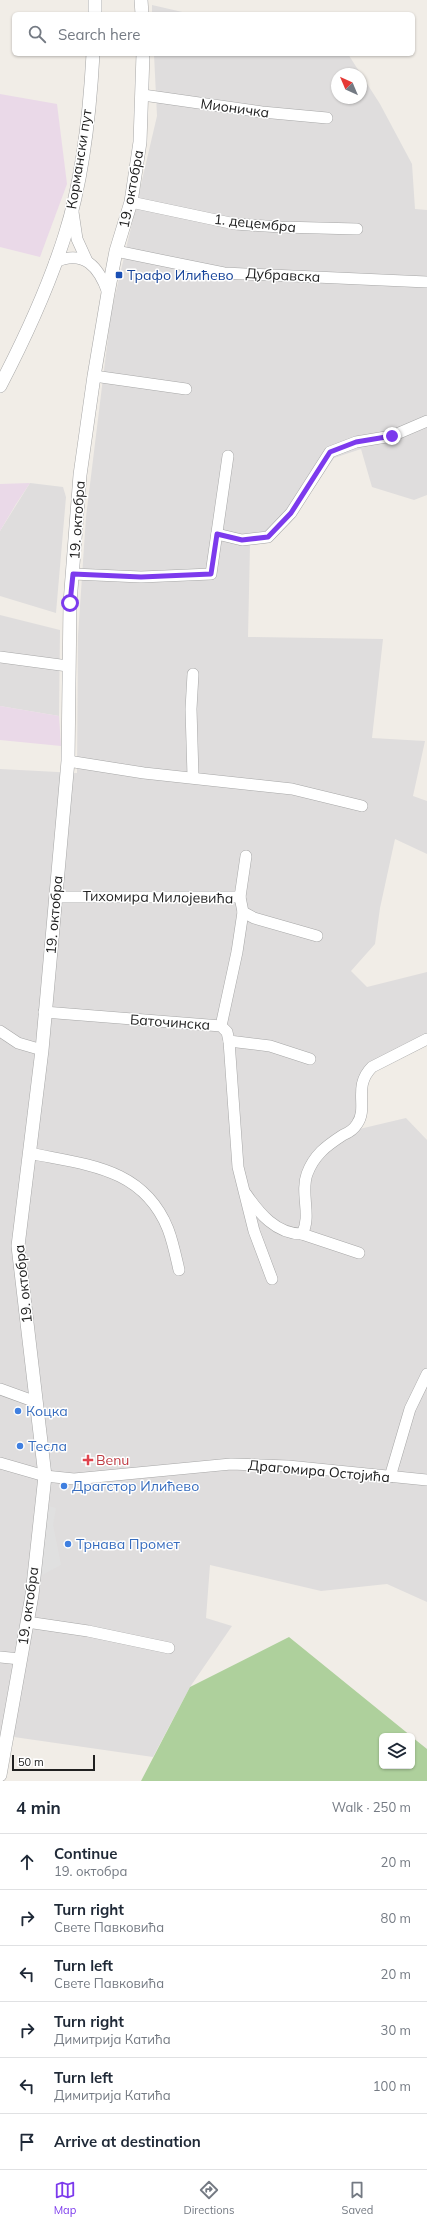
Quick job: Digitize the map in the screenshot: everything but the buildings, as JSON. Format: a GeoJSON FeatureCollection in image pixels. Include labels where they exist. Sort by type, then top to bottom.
{"type":"FeatureCollection","features":[{"type":"Feature","properties":{"kind":"street"},"geometry":{"type":"LineString","coordinates":[[95,0],[95,12]]}},
{"type":"Feature","properties":{"kind":"street"},"geometry":{"type":"LineString","coordinates":[[141,0],[142,12]]}},
{"type":"Feature","properties":{"kind":"street","name":"Кормански пут"},"geometry":{"type":"LineString","coordinates":[[0,386],[31,321],[55,262],[72,206],[85,128],[93,56]]}},
{"type":"Feature","properties":{"kind":"street","name":"19. октобра"},"geometry":{"type":"LineString","coordinates":[[0,1775],[3,1736],[27,1622],[44,1476],[40,1425],[18,1246],[42,1050],[44,1012],[68,761],[70,726],[68,666],[80,475],[94,376],[108,293],[115,257],[131,202],[140,142],[143,95],[143,56]]}},
{"type":"Feature","properties":{"kind":"street","name":"Мионичка"},"geometry":{"type":"LineString","coordinates":[[143,95],[262,112],[327,118]]}},
{"type":"Feature","properties":{"kind":"street","name":"1. децембра"},"geometry":{"type":"LineString","coordinates":[[131,202],[235,224],[357,229]]}},
{"type":"Feature","properties":{"kind":"street"},"geometry":{"type":"LineString","coordinates":[[72,206],[77,239],[87,261]]}},
{"type":"Feature","properties":{"kind":"street"},"geometry":{"type":"LineString","coordinates":[[55,262],[65,257],[73,257],[87,261],[97,269],[108,293]]}},
{"type":"Feature","properties":{"kind":"street"},"geometry":{"type":"LineString","coordinates":[[97,269],[106,269],[115,257]]}},
{"type":"Feature","properties":{"kind":"street","name":"Дубравска"},"geometry":{"type":"LineString","coordinates":[[115,257],[224,273],[427,282]]}},
{"type":"Feature","properties":{"kind":"street"},"geometry":{"type":"LineString","coordinates":[[94,376],[186,389]]}},
{"type":"Feature","properties":{"kind":"street"},"geometry":{"type":"LineString","coordinates":[[217,534],[242,540],[268,537],[291,513],[330,452],[356,442],[392,436],[427,421]]}},
{"type":"Feature","properties":{"kind":"street"},"geometry":{"type":"LineString","coordinates":[[73,574],[141,577],[211,574],[228,456]]}},
{"type":"Feature","properties":{"kind":"street"},"geometry":{"type":"LineString","coordinates":[[0,657],[68,666]]}},
{"type":"Feature","properties":{"kind":"street"},"geometry":{"type":"LineString","coordinates":[[193,674],[191,709],[193,776]]}},
{"type":"Feature","properties":{"kind":"street"},"geometry":{"type":"LineString","coordinates":[[68,761],[144,773],[193,776],[292,789],[362,806]]}},
{"type":"Feature","properties":{"kind":"street"},"geometry":{"type":"LineString","coordinates":[[240,897],[246,856]]}},
{"type":"Feature","properties":{"kind":"street","name":"Тихомира Милојевића"},"geometry":{"type":"LineString","coordinates":[[56,897],[240,897],[242,912],[254,918],[317,936]]}},
{"type":"Feature","properties":{"kind":"street"},"geometry":{"type":"LineString","coordinates":[[220,1026],[237,952],[242,912]]}},
{"type":"Feature","properties":{"kind":"street","name":"Баточинска"},"geometry":{"type":"LineString","coordinates":[[44,1012],[220,1026],[227,1032],[230,1040]]}},
{"type":"Feature","properties":{"kind":"street"},"geometry":{"type":"LineString","coordinates":[[0,1031],[18,1043],[42,1050]]}},
{"type":"Feature","properties":{"kind":"street"},"geometry":{"type":"LineString","coordinates":[[302,1234],[306,1222],[305,1188],[308,1171],[315,1156],[324,1147],[357,1125],[360,1118],[362,1080],[365,1074],[372,1067],[427,1039]]}},
{"type":"Feature","properties":{"kind":"street"},"geometry":{"type":"LineString","coordinates":[[272,1279],[254,1231],[236,1151],[230,1040],[270,1046],[310,1059]]}},
{"type":"Feature","properties":{"kind":"street"},"geometry":{"type":"LineString","coordinates":[[29,1153],[112,1172],[140,1188],[155,1206],[168,1229],[179,1270]]}},
{"type":"Feature","properties":{"kind":"street"},"geometry":{"type":"LineString","coordinates":[[246,1194],[256,1209],[268,1221],[290,1233],[302,1234],[359,1253]]}},
{"type":"Feature","properties":{"kind":"street"},"geometry":{"type":"LineString","coordinates":[[390,1477],[410,1409],[427,1374]]}},
{"type":"Feature","properties":{"kind":"street"},"geometry":{"type":"LineString","coordinates":[[0,1389],[36,1402]]}},
{"type":"Feature","properties":{"kind":"street","name":"Драгомира Остојића"},"geometry":{"type":"LineString","coordinates":[[0,1463],[44,1476],[74,1479],[110,1477],[231,1464],[288,1466],[427,1480]]}},
{"type":"Feature","properties":{"kind":"street"},"geometry":{"type":"LineString","coordinates":[[27,1622],[88,1631],[169,1648]]}},
{"type":"Feature","properties":{"kind":"street"},"geometry":{"type":"LineString","coordinates":[[0,1657],[20,1659]]}},
{"type":"Feature","properties":{"kind":"shaded area"},"geometry":{"type":"Polygon","coordinates":[[[152,5],[182,12],[152,12],[152,5]]]}},
{"type":"Feature","properties":{"kind":"shaded area"},"geometry":{"type":"Polygon","coordinates":[[[154,56],[349,56],[357,68],[331,68],[331,104],[367,104],[367,83],[380,104],[412,164],[415,209],[427,210],[427,495],[414,500],[372,487],[361,449],[334,458],[291,522],[268,543],[250,545],[248,637],[383,639],[372,738],[425,741],[413,796],[427,801],[427,854],[395,839],[380,908],[375,944],[351,971],[367,987],[427,972],[427,1039],[365,1074],[360,1118],[351,1131],[406,1118],[427,1140],[427,1602],[387,1584],[321,1591],[210,1565],[206,1618],[232,1626],[190,1687],[153,1757],[7,1736],[0,1771],[0,769],[77,773],[78,636],[86,517],[111,313],[157,116],[154,56]]]}},
{"type":"Feature","properties":{"kind":"shaded area"},"geometry":{"type":"Polygon","coordinates":[[[0,94],[57,104],[67,184],[40,257],[0,247],[0,94]]]}},
{"type":"Feature","properties":{"kind":"shaded area"},"geometry":{"type":"Polygon","coordinates":[[[30,483],[63,487],[66,497],[56,613],[0,596],[0,531],[30,483]]]}},
{"type":"Feature","properties":{"kind":"shaded area"},"geometry":{"type":"Polygon","coordinates":[[[30,483],[16,504],[0,531],[0,484],[30,483]]]}},
{"type":"Feature","properties":{"kind":"shaded area"},"geometry":{"type":"Polygon","coordinates":[[[0,615],[60,630],[59,716],[0,706],[0,615]]]}},
{"type":"Feature","properties":{"kind":"shaded area"},"geometry":{"type":"Polygon","coordinates":[[[0,706],[59,716],[61,746],[0,740],[0,706]]]}},
{"type":"Feature","properties":{"kind":"shaded area"},"geometry":{"type":"Polygon","coordinates":[[[40,1504],[56,1508],[53,1525],[61,1565],[33,1580],[40,1504]]]}},
{"type":"Feature","properties":{"kind":"green space"},"geometry":{"type":"Polygon","coordinates":[[[289,1637],[407,1733],[379,1733],[379,1769],[415,1769],[415,1739],[427,1749],[427,1781],[141,1781],[190,1687],[289,1637]]]}},
{"type":"Feature","properties":{"kind":"place","name":"Трафо Илићево"},"geometry":{"type":"Point","coordinates":[119,275]}},
{"type":"Feature","properties":{"kind":"place","name":"Коцка"},"geometry":{"type":"Point","coordinates":[18,1411]}},
{"type":"Feature","properties":{"kind":"place","name":"Тесла"},"geometry":{"type":"Point","coordinates":[20,1446]}},
{"type":"Feature","properties":{"kind":"place","name":"Benu"},"geometry":{"type":"Point","coordinates":[88,1460]}},
{"type":"Feature","properties":{"kind":"place","name":"Драгстор Илићево"},"geometry":{"type":"Point","coordinates":[64,1486]}},
{"type":"Feature","properties":{"kind":"place","name":"Трнава Промет"},"geometry":{"type":"Point","coordinates":[68,1544]}},
{"type":"Feature","properties":{"kind":"route"},"geometry":{"type":"LineString","coordinates":[[70,603],[73,574],[141,577],[211,574],[217,534],[242,540],[268,537],[291,513],[330,452],[356,442],[392,436]]}}]}
